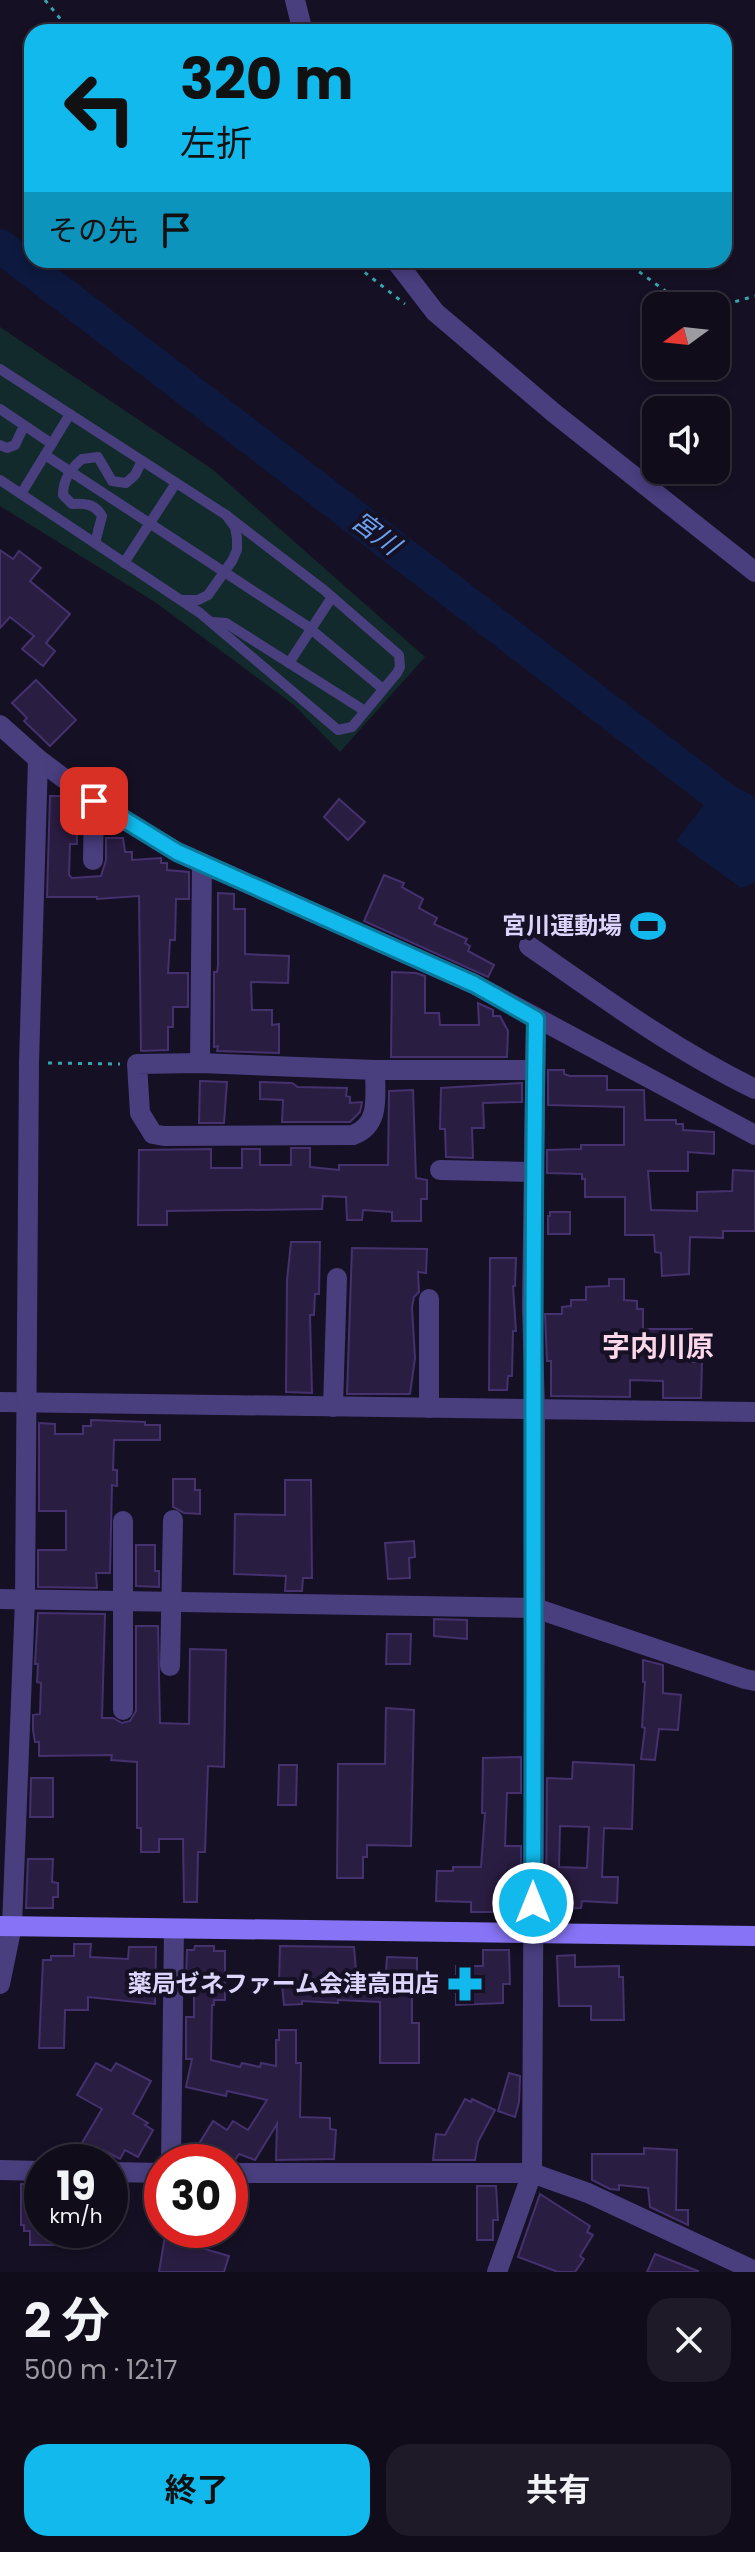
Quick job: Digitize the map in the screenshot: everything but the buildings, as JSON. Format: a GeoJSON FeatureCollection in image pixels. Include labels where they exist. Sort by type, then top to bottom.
{"type":"FeatureCollection","features":[{"type":"Feature","properties":{"kind":"street"},"geometry":{"type":"LineString","coordinates":[[295,0],[301,24]]}},
{"type":"Feature","properties":{"kind":"street"},"geometry":{"type":"LineString","coordinates":[[401,268],[435,312],[554,413],[755,572]]}},
{"type":"Feature","properties":{"kind":"street"},"geometry":{"type":"LineString","coordinates":[[0,725],[8,740],[94,801],[177,852],[474,984],[755,1135]]}},
{"type":"Feature","properties":{"kind":"street"},"geometry":{"type":"LineString","coordinates":[[0,1984],[25,1600],[29,1063],[38,759]]}},
{"type":"Feature","properties":{"kind":"street"},"geometry":{"type":"LineString","coordinates":[[93,860],[94,801]]}},
{"type":"Feature","properties":{"kind":"street"},"geometry":{"type":"LineString","coordinates":[[200,1063],[202,863]]}},
{"type":"Feature","properties":{"kind":"street"},"geometry":{"type":"LineString","coordinates":[[529,946],[599,996],[721,1073],[755,1089]]}},
{"type":"Feature","properties":{"kind":"street"},"geometry":{"type":"LineString","coordinates":[[497,2272],[532,2173],[535,1409],[532,1307],[536,1019]]}},
{"type":"Feature","properties":{"kind":"street"},"geometry":{"type":"LineString","coordinates":[[375,1070],[372,1120],[368,1128],[353,1135],[164,1136],[153,1134],[140,1113],[137,1064],[200,1063],[375,1070],[535,1070]]}},
{"type":"Feature","properties":{"kind":"street"},"geometry":{"type":"LineString","coordinates":[[440,1170],[533,1172]]}},
{"type":"Feature","properties":{"kind":"street"},"geometry":{"type":"LineString","coordinates":[[333,1407],[337,1278]]}},
{"type":"Feature","properties":{"kind":"street"},"geometry":{"type":"LineString","coordinates":[[429,1299],[429,1408]]}},
{"type":"Feature","properties":{"kind":"street"},"geometry":{"type":"LineString","coordinates":[[0,1402],[755,1412]]}},
{"type":"Feature","properties":{"kind":"street"},"geometry":{"type":"LineString","coordinates":[[170,1666],[173,1520]]}},
{"type":"Feature","properties":{"kind":"street"},"geometry":{"type":"LineString","coordinates":[[123,1521],[123,1710]]}},
{"type":"Feature","properties":{"kind":"street"},"geometry":{"type":"LineString","coordinates":[[0,1599],[535,1608],[755,1681]]}},
{"type":"Feature","properties":{"kind":"street"},"geometry":{"type":"LineString","coordinates":[[6,1926],[755,1936]]}},
{"type":"Feature","properties":{"kind":"street"},"geometry":{"type":"LineString","coordinates":[[171,2144],[174,1929]]}},
{"type":"Feature","properties":{"kind":"street"},"geometry":{"type":"LineString","coordinates":[[0,2170],[24,2171]]}},
{"type":"Feature","properties":{"kind":"street"},"geometry":{"type":"LineString","coordinates":[[248,2173],[532,2173],[588,2193],[728,2265],[755,2271]]}},
{"type":"Feature","properties":{"kind":"lane"},"geometry":{"type":"LineString","coordinates":[[0,369],[226,515],[332,597],[399,655],[400,667],[352,727],[338,730],[210,622],[0,480]]}},
{"type":"Feature","properties":{"kind":"lane"},"geometry":{"type":"LineString","coordinates":[[0,409],[52,444]]}},
{"type":"Feature","properties":{"kind":"lane"},"geometry":{"type":"LineString","coordinates":[[21,494],[70,414]]}},
{"type":"Feature","properties":{"kind":"lane"},"geometry":{"type":"LineString","coordinates":[[0,445],[7,448],[15,445],[24,426]]}},
{"type":"Feature","properties":{"kind":"lane"},"geometry":{"type":"LineString","coordinates":[[45,455],[312,630],[383,689]]}},
{"type":"Feature","properties":{"kind":"lane"},"geometry":{"type":"LineString","coordinates":[[95,543],[102,516],[97,508],[89,504],[72,504],[63,495],[63,484],[70,471],[82,459],[98,457],[112,481],[126,483],[135,475],[142,461]]}},
{"type":"Feature","properties":{"kind":"lane"},"geometry":{"type":"LineString","coordinates":[[124,563],[176,483]]}},
{"type":"Feature","properties":{"kind":"lane"},"geometry":{"type":"LineString","coordinates":[[180,600],[198,600],[208,595],[237,550],[235,527],[226,515]]}},
{"type":"Feature","properties":{"kind":"lane"},"geometry":{"type":"LineString","coordinates":[[289,663],[332,597]]}},
{"type":"Feature","properties":{"kind":"lane"},"geometry":{"type":"LineString","coordinates":[[210,622],[226,623],[365,711]]}},
{"type":"Feature","properties":{"kind":"path"},"geometry":{"type":"LineString","coordinates":[[45,0],[64,24]]}},
{"type":"Feature","properties":{"kind":"path"},"geometry":{"type":"LineString","coordinates":[[359,268],[402,303],[435,312]]}},
{"type":"Feature","properties":{"kind":"path"},"geometry":{"type":"LineString","coordinates":[[634,268],[667,292]]}},
{"type":"Feature","properties":{"kind":"path"},"geometry":{"type":"LineString","coordinates":[[730,303],[755,296]]}},
{"type":"Feature","properties":{"kind":"path"},"geometry":{"type":"LineString","coordinates":[[29,1063],[137,1064]]}},
{"type":"Feature","properties":{"kind":"green space"},"geometry":{"type":"Polygon","coordinates":[[[0,327],[212,469],[425,657],[340,752],[294,705],[155,602],[0,506],[0,327]]]}},
{"type":"Feature","properties":{"kind":"water"},"geometry":{"type":"Polygon","coordinates":[[[723,780],[755,810],[755,883],[741,888],[676,841],[723,780]]]}},
{"type":"Feature","properties":{"kind":"waterway","name":"宮川"},"geometry":{"type":"LineString","coordinates":[[0,246],[24,264]]}},
{"type":"Feature","properties":{"kind":"waterway","name":"宮川"},"geometry":{"type":"LineString","coordinates":[[29,268],[726,801],[755,816]]}},
{"type":"Feature","properties":{"kind":"place","name":"宮川運動場"},"geometry":{"type":"Point","coordinates":[648,926]}},
{"type":"Feature","properties":{"kind":"place","name":"薬局ゼネファーム会津高田店"},"geometry":{"type":"Point","coordinates":[465,1984]}},
{"type":"Feature","properties":{"kind":"district","name":"字内川原"},"geometry":{"type":"Point","coordinates":[658,1346]}},
{"type":"Feature","properties":{"kind":"route"},"geometry":{"type":"LineString","coordinates":[[94,801],[177,852],[474,984],[536,1019],[532,1307],[535,1409],[533,1903]]}}]}
